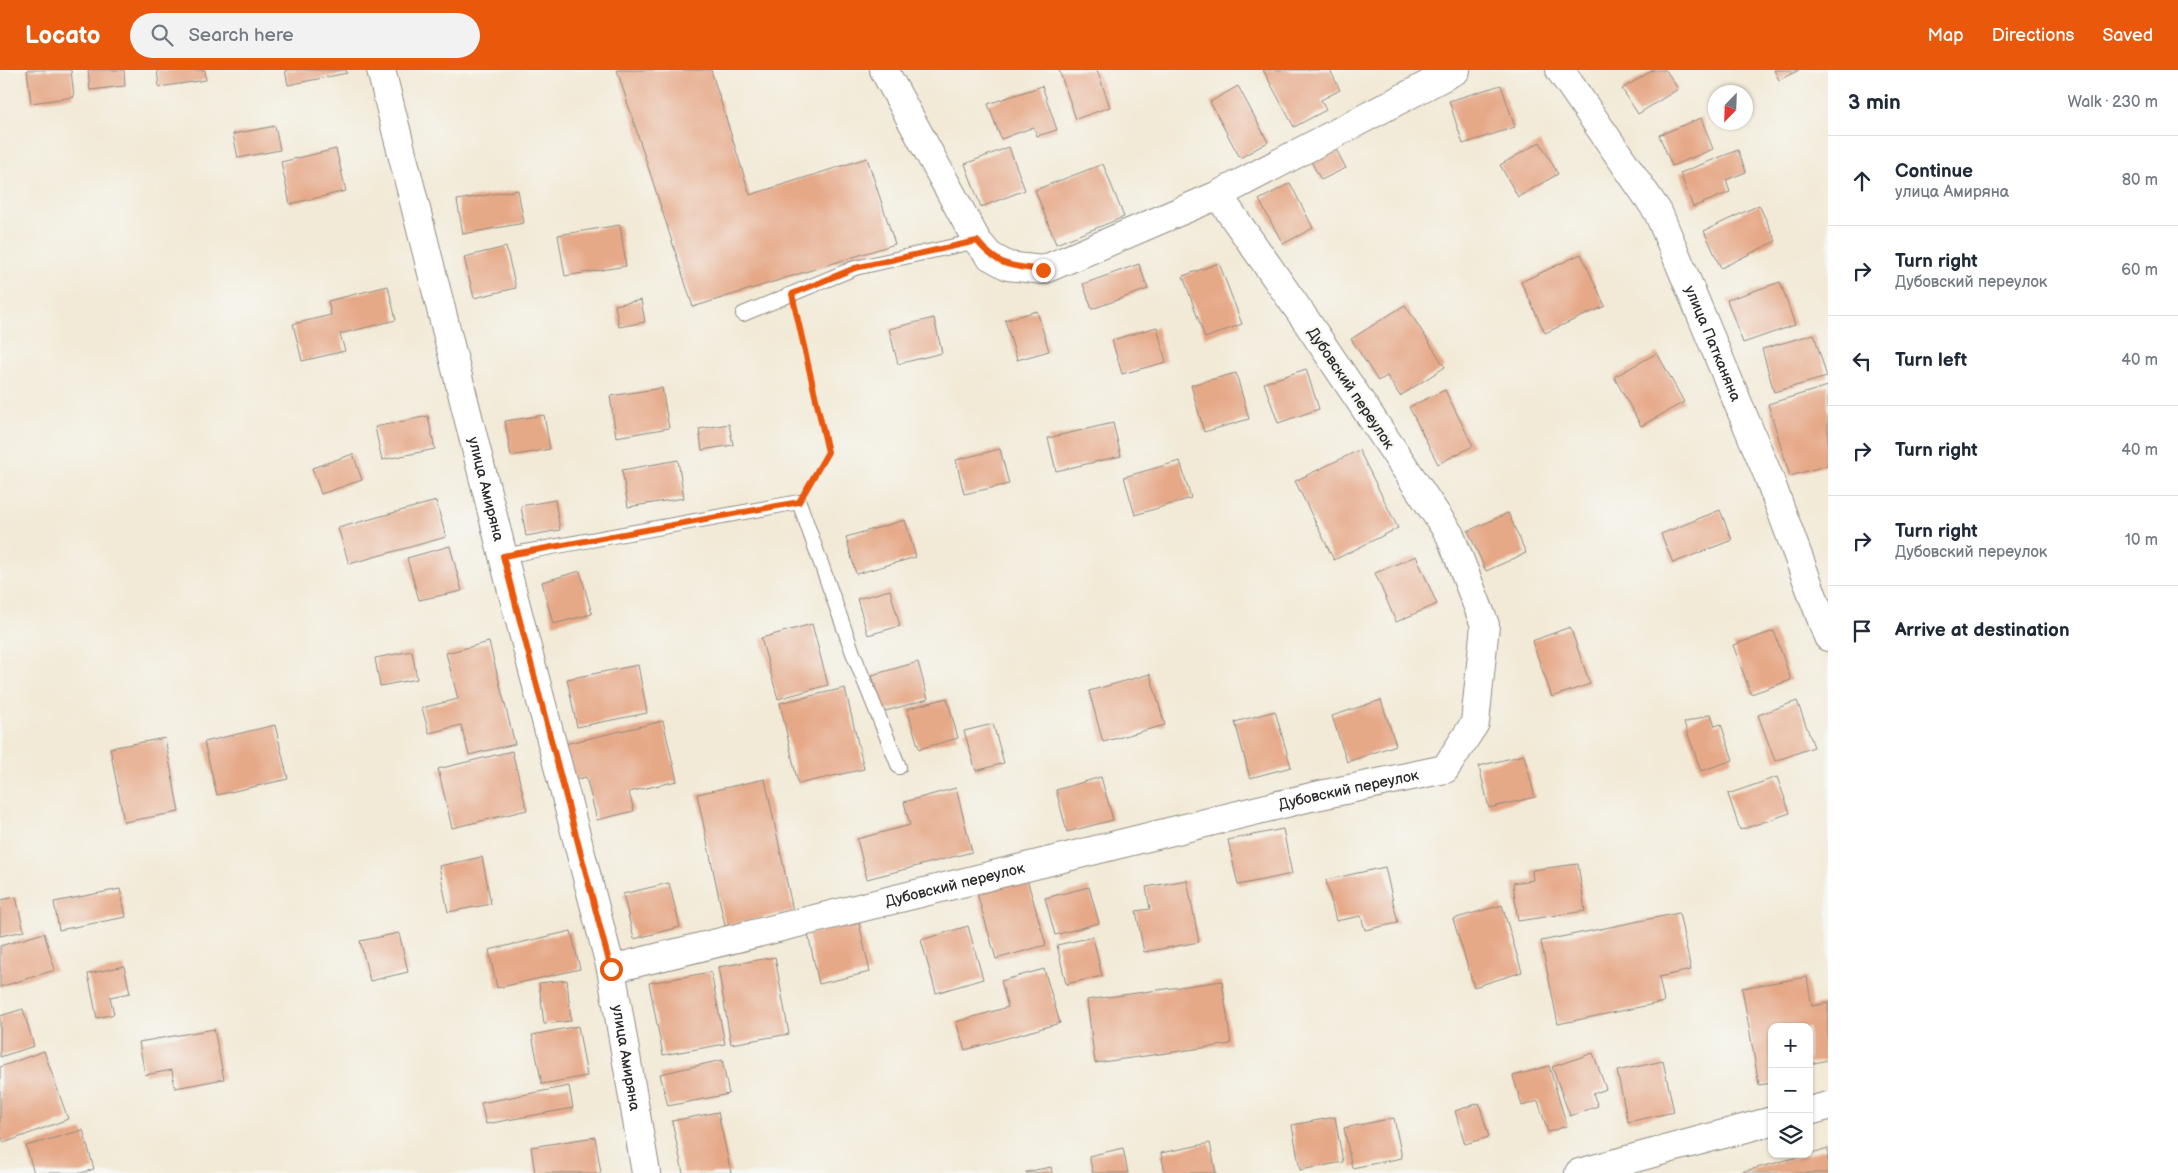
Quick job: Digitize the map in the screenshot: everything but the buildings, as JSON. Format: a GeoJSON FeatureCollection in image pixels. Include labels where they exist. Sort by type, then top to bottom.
{"type":"FeatureCollection","features":[{"type":"Feature","properties":{"kind":"street","name":"улица Амиряна"},"geometry":{"type":"LineString","coordinates":[[380,70],[503,556],[611,969],[646,1173]]}},
{"type":"Feature","properties":{"kind":"street"},"geometry":{"type":"LineString","coordinates":[[884,70],[977,241],[990,256],[1008,266],[1043,270],[1218,195],[1456,70]]}},
{"type":"Feature","properties":{"kind":"street","name":"улица Патканяна"},"geometry":{"type":"LineString","coordinates":[[1560,70],[1658,212],[1768,475],[1828,637]]}},
{"type":"Feature","properties":{"kind":"street","name":"Дубовский переулок"},"geometry":{"type":"LineString","coordinates":[[611,969],[1311,797],[1445,769],[1475,723],[1485,625],[1450,535],[1305,319],[1218,195]]}},
{"type":"Feature","properties":{"kind":"street"},"geometry":{"type":"LineString","coordinates":[[1813,1110],[1828,1106]]}},
{"type":"Feature","properties":{"kind":"street"},"geometry":{"type":"LineString","coordinates":[[1579,1173],[1768,1122]]}},
{"type":"Feature","properties":{"kind":"lane"},"geometry":{"type":"LineString","coordinates":[[743,314],[855,268],[977,241]]}},
{"type":"Feature","properties":{"kind":"lane"},"geometry":{"type":"LineString","coordinates":[[503,556],[799,502],[853,653],[899,767]]}},
{"type":"Feature","properties":{"kind":"path"},"geometry":{"type":"LineString","coordinates":[[792,294],[828,452],[799,502]]}},
{"type":"Feature","properties":{"kind":"route"},"geometry":{"type":"LineString","coordinates":[[611,969],[503,556],[799,502],[828,452],[792,294],[855,268],[977,241],[990,256],[1008,266],[1043,270]]}}]}
